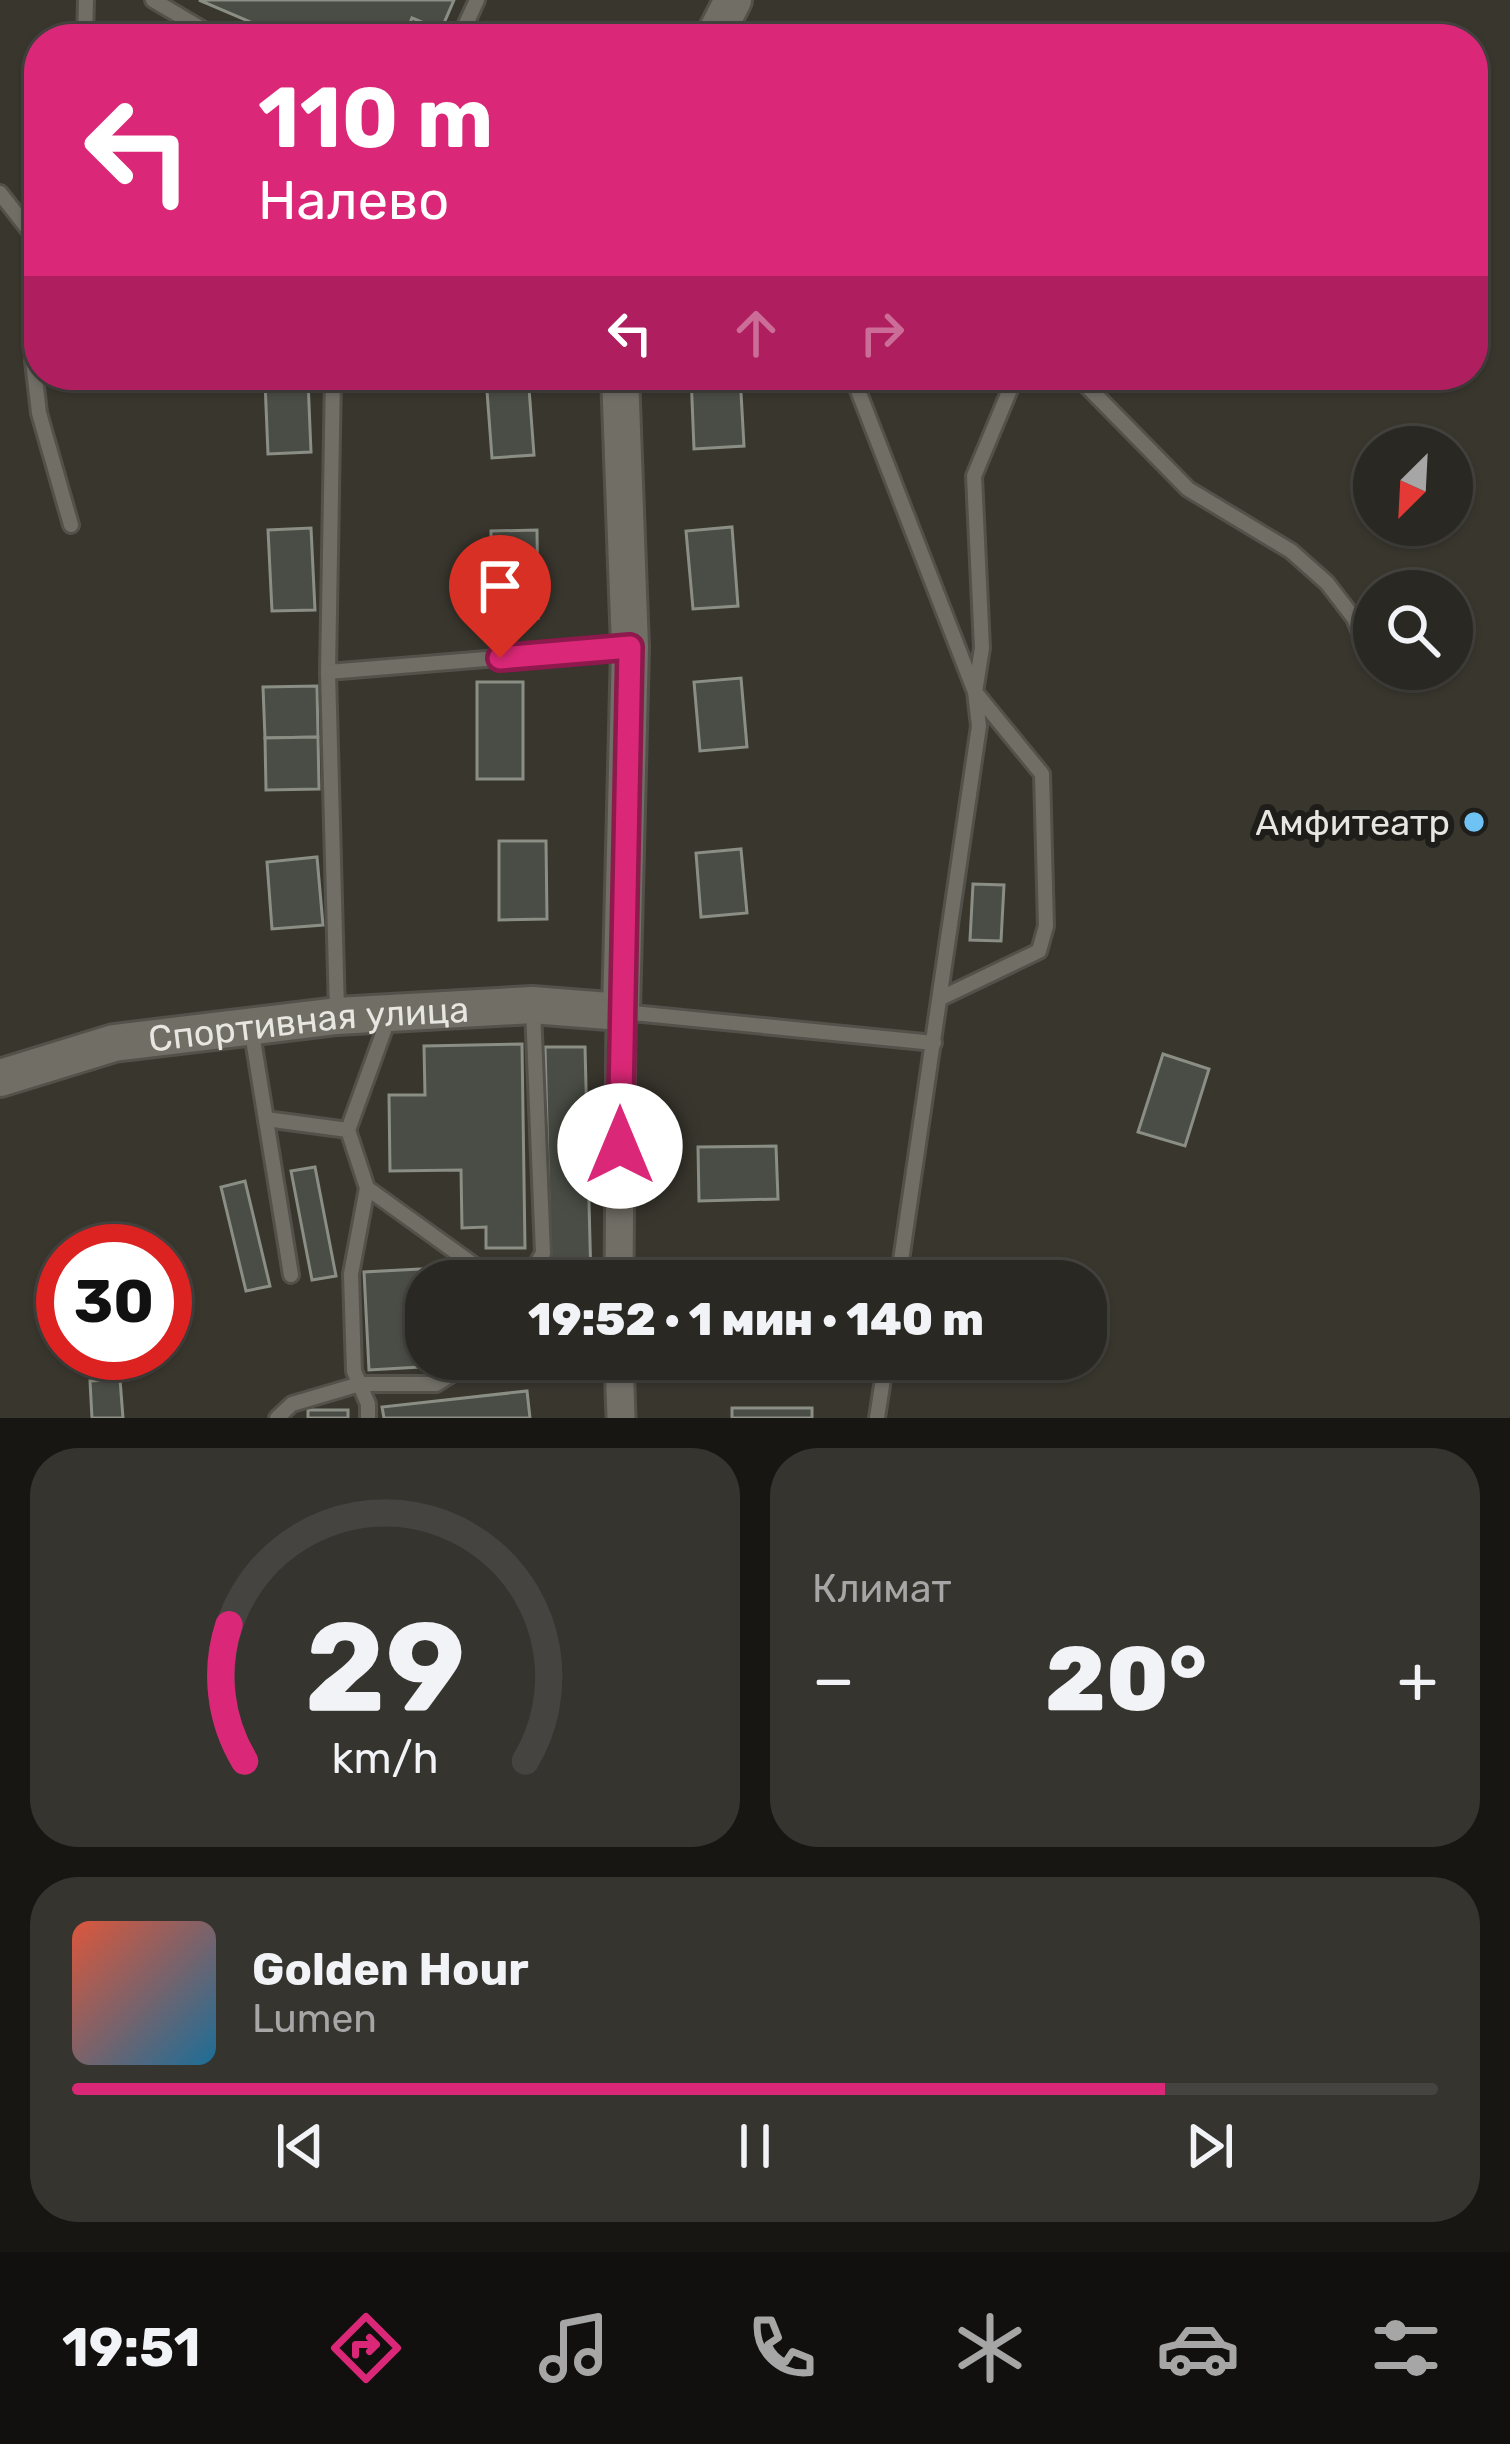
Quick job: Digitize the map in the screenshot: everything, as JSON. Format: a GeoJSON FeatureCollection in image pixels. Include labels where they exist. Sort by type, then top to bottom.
{"type":"FeatureCollection","features":[{"type":"Feature","properties":{"kind":"street"},"geometry":{"type":"LineString","coordinates":[[619,1260],[630,647],[621,390]]}},
{"type":"Feature","properties":{"kind":"street","name":"Спортивная улица"},"geometry":{"type":"LineString","coordinates":[[0,1078],[114,1043],[338,1016],[532,1005],[621,1012]]}},
{"type":"Feature","properties":{"kind":"street"},"geometry":{"type":"LineString","coordinates":[[617,1380],[621,1418]]}},
{"type":"Feature","properties":{"kind":"lane"},"geometry":{"type":"LineString","coordinates":[[153,0],[194,24]]}},
{"type":"Feature","properties":{"kind":"lane"},"geometry":{"type":"LineString","coordinates":[[0,193],[24,224]]}},
{"type":"Feature","properties":{"kind":"lane"},"geometry":{"type":"LineString","coordinates":[[36,390],[71,525]]}},
{"type":"Feature","properties":{"kind":"lane"},"geometry":{"type":"LineString","coordinates":[[333,390],[328,672],[338,1016]]}},
{"type":"Feature","properties":{"kind":"lane"},"geometry":{"type":"LineString","coordinates":[[858,390],[976,692],[1042,774],[1046,926],[1039,951],[941,998]]}},
{"type":"Feature","properties":{"kind":"lane"},"geometry":{"type":"LineString","coordinates":[[901,1260],[979,726],[976,692],[982,648],[974,476],[1010,390]]}},
{"type":"Feature","properties":{"kind":"lane"},"geometry":{"type":"LineString","coordinates":[[1091,390],[1188,489],[1291,551],[1327,583],[1353,617]]}},
{"type":"Feature","properties":{"kind":"lane"},"geometry":{"type":"LineString","coordinates":[[328,672],[630,647]]}},
{"type":"Feature","properties":{"kind":"lane"},"geometry":{"type":"LineString","coordinates":[[532,1005],[543,1253],[539,1260]]}},
{"type":"Feature","properties":{"kind":"lane"},"geometry":{"type":"LineString","coordinates":[[368,1418],[368,1404],[354,1371],[351,1274],[367,1188],[348,1130],[391,1012]]}},
{"type":"Feature","properties":{"kind":"lane"},"geometry":{"type":"LineString","coordinates":[[621,1012],[934,1042]]}},
{"type":"Feature","properties":{"kind":"lane"},"geometry":{"type":"LineString","coordinates":[[251,1027],[291,1275]]}},
{"type":"Feature","properties":{"kind":"lane"},"geometry":{"type":"LineString","coordinates":[[266,1119],[348,1130]]}},
{"type":"Feature","properties":{"kind":"lane"},"geometry":{"type":"LineString","coordinates":[[367,1188],[467,1260]]}},
{"type":"Feature","properties":{"kind":"lane"},"geometry":{"type":"LineString","coordinates":[[278,1418],[292,1404],[360,1384],[436,1384],[442,1380]]}},
{"type":"Feature","properties":{"kind":"lane"},"geometry":{"type":"LineString","coordinates":[[877,1418],[883,1380]]}},
{"type":"Feature","properties":{"kind":"building"},"geometry":{"type":"Polygon","coordinates":[[[199,0],[454,0],[444,24],[412,18],[409,24],[255,24],[199,0]]]}},
{"type":"Feature","properties":{"kind":"building"},"geometry":{"type":"Polygon","coordinates":[[[265,390],[308,390],[311,452],[268,454],[265,390]]]}},
{"type":"Feature","properties":{"kind":"building"},"geometry":{"type":"Polygon","coordinates":[[[487,390],[529,390],[534,455],[492,458],[487,390]]]}},
{"type":"Feature","properties":{"kind":"building"},"geometry":{"type":"Polygon","coordinates":[[[692,390],[741,390],[744,446],[694,449],[692,390]]]}},
{"type":"Feature","properties":{"kind":"building"},"geometry":{"type":"Polygon","coordinates":[[[732,527],[738,606],[693,609],[686,531],[732,527]]]}},
{"type":"Feature","properties":{"kind":"building"},"geometry":{"type":"Polygon","coordinates":[[[311,528],[315,610],[272,611],[268,530],[311,528]]]}},
{"type":"Feature","properties":{"kind":"building"},"geometry":{"type":"Polygon","coordinates":[[[537,530],[538,618],[492,619],[491,531],[537,530]]]}},
{"type":"Feature","properties":{"kind":"building"},"geometry":{"type":"Polygon","coordinates":[[[741,678],[747,747],[700,751],[694,682],[741,678]]]}},
{"type":"Feature","properties":{"kind":"building"},"geometry":{"type":"Polygon","coordinates":[[[477,682],[523,682],[523,779],[477,779],[477,682]]]}},
{"type":"Feature","properties":{"kind":"building"},"geometry":{"type":"Polygon","coordinates":[[[317,686],[318,737],[265,738],[263,687],[317,686]]]}},
{"type":"Feature","properties":{"kind":"building"},"geometry":{"type":"Polygon","coordinates":[[[318,737],[319,789],[266,790],[265,738],[318,737]]]}},
{"type":"Feature","properties":{"kind":"building"},"geometry":{"type":"Polygon","coordinates":[[[499,841],[546,841],[547,919],[499,920],[499,841]]]}},
{"type":"Feature","properties":{"kind":"building"},"geometry":{"type":"Polygon","coordinates":[[[741,849],[747,913],[701,917],[696,853],[741,849]]]}},
{"type":"Feature","properties":{"kind":"building"},"geometry":{"type":"Polygon","coordinates":[[[317,857],[323,925],[272,929],[267,862],[317,857]]]}},
{"type":"Feature","properties":{"kind":"building"},"geometry":{"type":"Polygon","coordinates":[[[973,884],[1004,885],[1001,941],[970,940],[973,884]]]}},
{"type":"Feature","properties":{"kind":"building"},"geometry":{"type":"Polygon","coordinates":[[[522,1044],[525,1248],[486,1248],[486,1227],[462,1228],[461,1170],[390,1171],[389,1095],[425,1095],[424,1046],[522,1044]]]}},
{"type":"Feature","properties":{"kind":"building"},"geometry":{"type":"Polygon","coordinates":[[[545,1047],[585,1047],[590,1260],[550,1260],[545,1047]]]}},
{"type":"Feature","properties":{"kind":"building"},"geometry":{"type":"Polygon","coordinates":[[[1163,1054],[1209,1069],[1185,1146],[1138,1132],[1163,1054]]]}},
{"type":"Feature","properties":{"kind":"building"},"geometry":{"type":"Polygon","coordinates":[[[776,1146],[778,1199],[699,1201],[698,1147],[776,1146]]]}},
{"type":"Feature","properties":{"kind":"building"},"geometry":{"type":"Polygon","coordinates":[[[315,1167],[336,1276],[312,1280],[291,1171],[315,1167]]]}},
{"type":"Feature","properties":{"kind":"building"},"geometry":{"type":"Polygon","coordinates":[[[245,1181],[270,1286],[246,1291],[221,1187],[245,1181]]]}},
{"type":"Feature","properties":{"kind":"building"},"geometry":{"type":"Polygon","coordinates":[[[405,1270],[405,1368],[369,1370],[364,1272],[405,1270]]]}},
{"type":"Feature","properties":{"kind":"building"},"geometry":{"type":"Polygon","coordinates":[[[120,1380],[123,1418],[92,1418],[90,1381],[120,1380]]]}},
{"type":"Feature","properties":{"kind":"building"},"geometry":{"type":"Polygon","coordinates":[[[527,1391],[530,1418],[384,1418],[382,1407],[527,1391]]]}},
{"type":"Feature","properties":{"kind":"building"},"geometry":{"type":"Polygon","coordinates":[[[732,1408],[812,1408],[812,1418],[732,1418],[732,1408]]]}},
{"type":"Feature","properties":{"kind":"building"},"geometry":{"type":"Polygon","coordinates":[[[308,1410],[348,1410],[348,1418],[308,1418],[308,1410]]]}},
{"type":"Feature","properties":{"kind":"place","name":"Амфитеатр"},"geometry":{"type":"Point","coordinates":[1474,822]}},
{"type":"Feature","properties":{"kind":"route"},"geometry":{"type":"LineString","coordinates":[[500,658],[630,647],[620,1146]]}}]}
